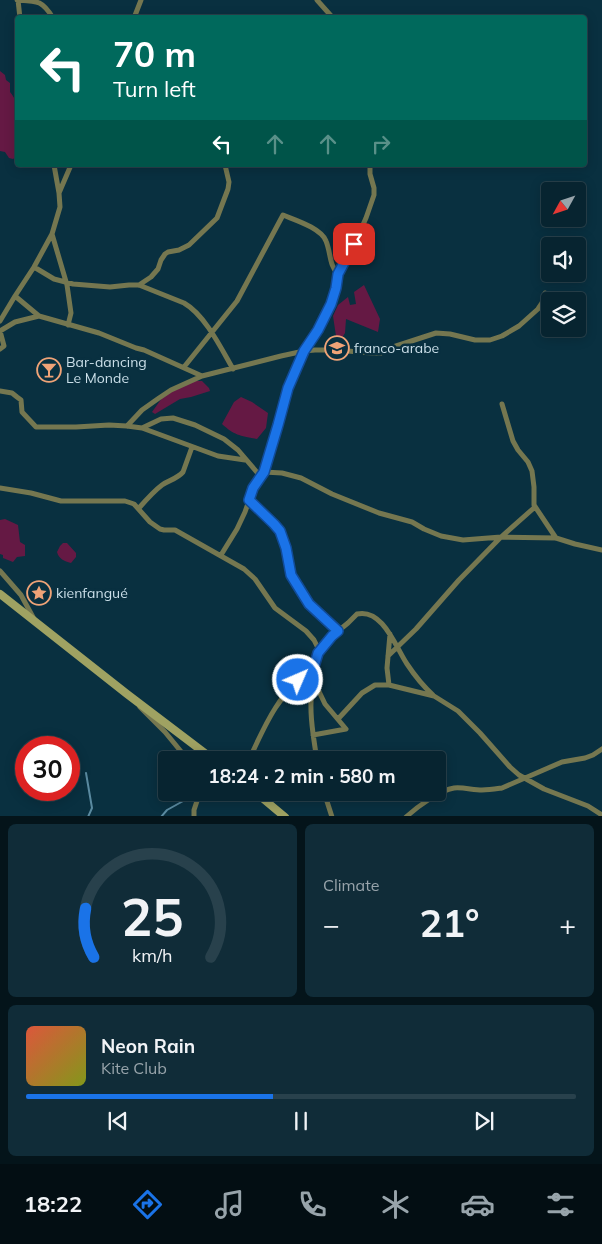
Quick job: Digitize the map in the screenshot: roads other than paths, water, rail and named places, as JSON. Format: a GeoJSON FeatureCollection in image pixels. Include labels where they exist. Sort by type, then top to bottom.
{"type":"FeatureCollection","features":[{"type":"Feature","properties":{"kind":"main road"},"geometry":{"type":"LineString","coordinates":[[0,594],[202,751]]}},
{"type":"Feature","properties":{"kind":"main road"},"geometry":{"type":"LineString","coordinates":[[266,801],[285,816]]}},
{"type":"Feature","properties":{"kind":"street"},"geometry":{"type":"LineString","coordinates":[[20,15],[18,0],[38,1],[51,15]]}},
{"type":"Feature","properties":{"kind":"street"},"geometry":{"type":"LineString","coordinates":[[135,15],[141,0]]}},
{"type":"Feature","properties":{"kind":"street"},"geometry":{"type":"LineString","coordinates":[[317,0],[330,15]]}},
{"type":"Feature","properties":{"kind":"street"},"geometry":{"type":"LineString","coordinates":[[0,321],[52,234],[60,207],[54,167]]}},
{"type":"Feature","properties":{"kind":"street"},"geometry":{"type":"LineString","coordinates":[[59,194],[70,167]]}},
{"type":"Feature","properties":{"kind":"street"},"geometry":{"type":"LineString","coordinates":[[139,285],[158,269],[165,254],[189,245],[217,218],[228,189],[225,167]]}},
{"type":"Feature","properties":{"kind":"street"},"geometry":{"type":"LineString","coordinates":[[221,555],[237,529],[252,492],[262,474],[288,388],[304,351],[318,330],[331,304],[338,274],[365,222],[374,195],[370,167]]}},
{"type":"Feature","properties":{"kind":"street"},"geometry":{"type":"LineString","coordinates":[[184,367],[237,301],[282,215],[306,225],[324,237],[327,242],[332,267],[338,274]]}},
{"type":"Feature","properties":{"kind":"street"},"geometry":{"type":"LineString","coordinates":[[52,234],[66,282],[71,313],[68,325]]}},
{"type":"Feature","properties":{"kind":"street"},"geometry":{"type":"LineString","coordinates":[[34,267],[54,279],[76,284],[110,287],[139,285],[190,306],[206,325],[233,369]]}},
{"type":"Feature","properties":{"kind":"street"},"geometry":{"type":"LineString","coordinates":[[15,296],[39,316],[99,333],[144,350],[202,376]]}},
{"type":"Feature","properties":{"kind":"street"},"geometry":{"type":"LineString","coordinates":[[127,426],[142,410],[159,398],[202,376],[304,351],[336,350],[382,353],[393,347],[436,333],[475,340],[490,340],[502,336],[519,326],[541,304]]}},
{"type":"Feature","properties":{"kind":"street"},"geometry":{"type":"LineString","coordinates":[[0,349],[4,346],[0,331],[16,322],[39,316]]}},
{"type":"Feature","properties":{"kind":"street"},"geometry":{"type":"LineString","coordinates":[[0,391],[12,393],[20,400],[22,412],[36,427],[109,425],[142,428],[218,456],[245,460]]}},
{"type":"Feature","properties":{"kind":"street"},"geometry":{"type":"LineString","coordinates":[[502,404],[512,441],[528,462],[532,471],[536,508],[556,538]]}},
{"type":"Feature","properties":{"kind":"street"},"geometry":{"type":"LineString","coordinates":[[142,428],[161,419],[173,418],[195,425],[224,439],[262,474],[282,473],[301,478],[332,494],[378,513],[412,522],[441,536],[463,540],[501,537],[556,538],[602,550]]}},
{"type":"Feature","properties":{"kind":"street"},"geometry":{"type":"LineString","coordinates":[[139,508],[166,482],[181,475],[185,469],[192,447]]}},
{"type":"Feature","properties":{"kind":"street"},"geometry":{"type":"LineString","coordinates":[[0,488],[62,501],[125,501],[134,504],[150,522],[160,529],[176,530],[244,569],[255,580],[275,608],[306,631],[318,648],[313,670],[314,681],[311,698],[316,751]]}},
{"type":"Feature","properties":{"kind":"street"},"geometry":{"type":"LineString","coordinates":[[249,500],[280,531],[286,548],[291,575],[309,604],[338,631]]}},
{"type":"Feature","properties":{"kind":"street"},"geometry":{"type":"LineString","coordinates":[[388,656],[501,537],[536,508]]}},
{"type":"Feature","properties":{"kind":"street"},"geometry":{"type":"LineString","coordinates":[[0,571],[21,595],[34,620]]}},
{"type":"Feature","properties":{"kind":"street"},"geometry":{"type":"LineString","coordinates":[[318,653],[332,636],[358,614],[363,613],[375,618],[391,635],[414,674],[434,696],[458,711],[510,767],[525,779],[588,806],[602,815]]}},
{"type":"Feature","properties":{"kind":"street"},"geometry":{"type":"LineString","coordinates":[[391,635],[407,638]]}},
{"type":"Feature","properties":{"kind":"street"},"geometry":{"type":"LineString","coordinates":[[389,686],[388,656],[391,635]]}},
{"type":"Feature","properties":{"kind":"street"},"geometry":{"type":"LineString","coordinates":[[252,751],[266,723],[286,694],[298,680],[313,670]]}},
{"type":"Feature","properties":{"kind":"street"},"geometry":{"type":"LineString","coordinates":[[314,681],[324,704],[346,728],[314,735]]}},
{"type":"Feature","properties":{"kind":"street"},"geometry":{"type":"LineString","coordinates":[[338,719],[366,690],[375,685],[389,686],[434,696]]}},
{"type":"Feature","properties":{"kind":"street"},"geometry":{"type":"LineString","coordinates":[[127,694],[165,732],[181,751]]}},
{"type":"Feature","properties":{"kind":"street"},"geometry":{"type":"LineString","coordinates":[[406,816],[430,798],[448,790],[461,788],[492,790],[502,788],[562,762],[585,758],[602,749]]}},
{"type":"Feature","properties":{"kind":"street"},"geometry":{"type":"LineString","coordinates":[[194,816],[197,801]]}},
{"type":"Feature","properties":{"kind":"street"},"geometry":{"type":"LineString","coordinates":[[327,801],[332,816]]}},
{"type":"Feature","properties":{"kind":"waterway"},"geometry":{"type":"LineString","coordinates":[[86,773],[92,808],[88,816]]}},
{"type":"Feature","properties":{"kind":"waterway"},"geometry":{"type":"LineString","coordinates":[[162,816],[167,810],[183,801]]}},
{"type":"Feature","properties":{"kind":"place","name":"franco-arabe"},"geometry":{"type":"Point","coordinates":[337,348]}},
{"type":"Feature","properties":{"kind":"place","name":"Bar-dancing Le Monde"},"geometry":{"type":"Point","coordinates":[49,370]}},
{"type":"Feature","properties":{"kind":"place","name":"kienfangué"},"geometry":{"type":"Point","coordinates":[39,593]}}]}
